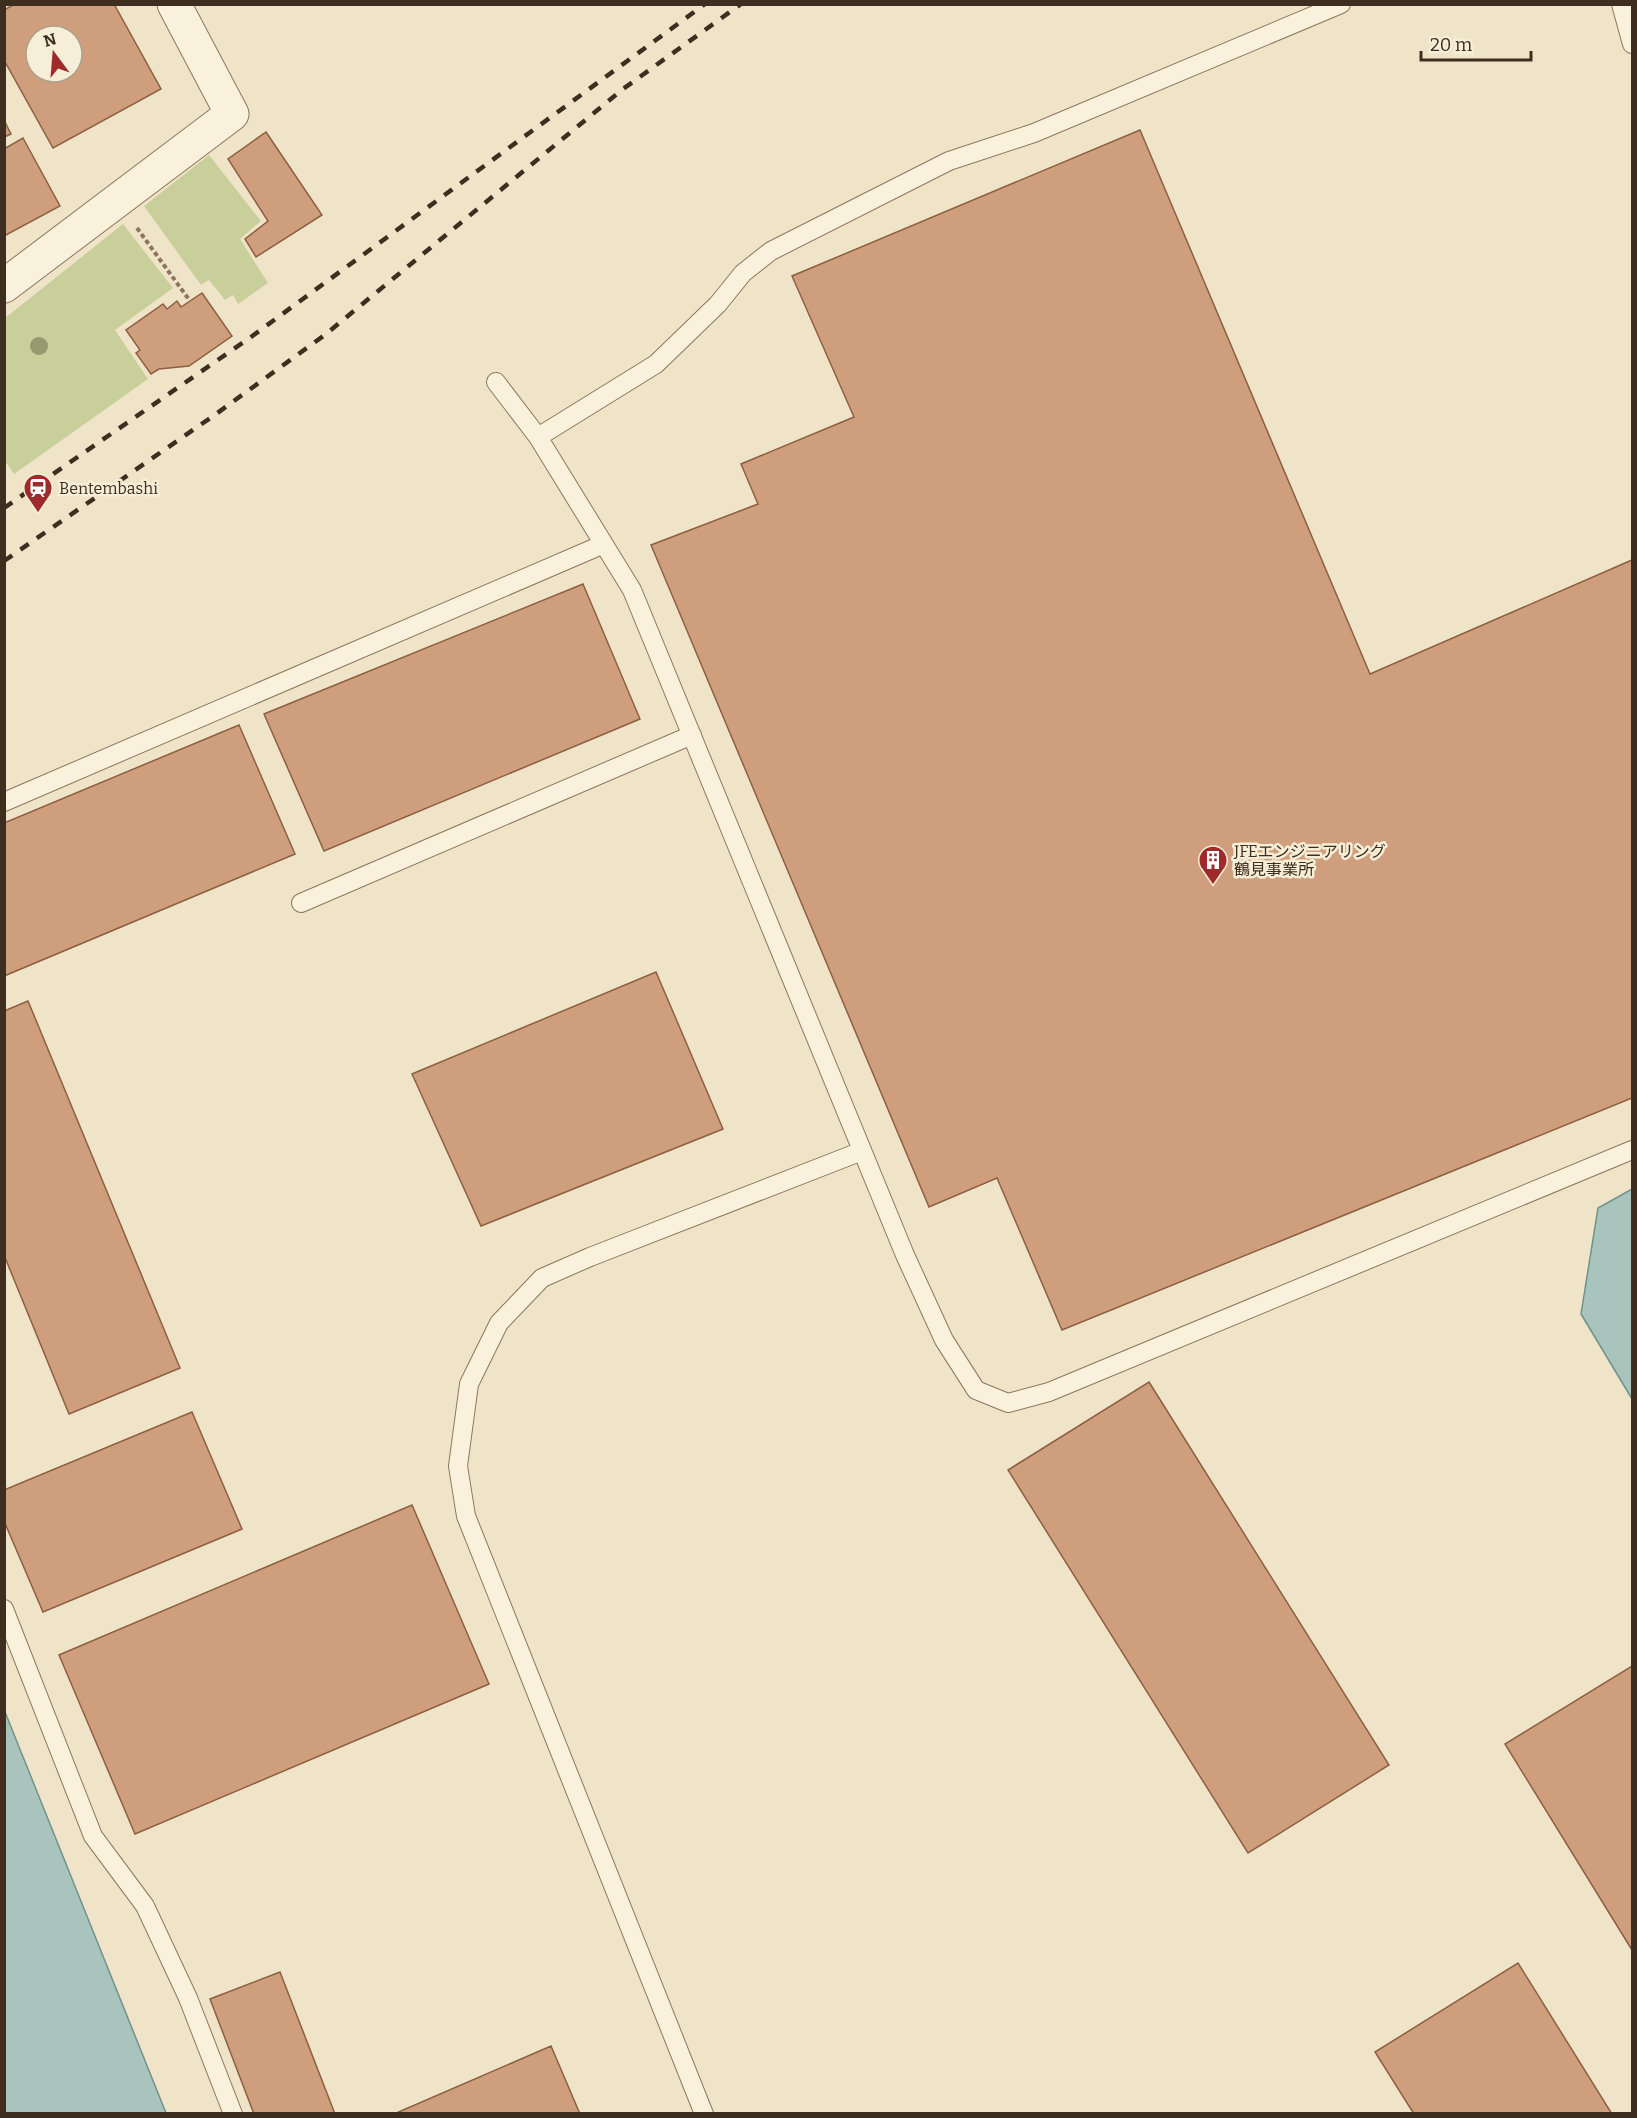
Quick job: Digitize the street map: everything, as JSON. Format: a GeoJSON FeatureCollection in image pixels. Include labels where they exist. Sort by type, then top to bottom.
{"type":"FeatureCollection","features":[{"type":"Feature","properties":{"kind":"street"},"geometry":{"type":"LineString","coordinates":[[4,286],[232,114],[174,4]]}},
{"type":"Feature","properties":{"kind":"lane"},"geometry":{"type":"LineString","coordinates":[[538,437],[656,364],[718,304],[742,273],[771,251],[949,161],[1034,133],[1341,4]]}},
{"type":"Feature","properties":{"kind":"lane"},"geometry":{"type":"LineString","coordinates":[[1621,4],[1632,44]]}},
{"type":"Feature","properties":{"kind":"lane"},"geometry":{"type":"LineString","coordinates":[[496,382],[538,437],[632,590],[905,1254],[944,1340],[976,1390],[1008,1403],[1049,1392],[1632,1150]]}},
{"type":"Feature","properties":{"kind":"lane"},"geometry":{"type":"LineString","coordinates":[[4,802],[604,544]]}},
{"type":"Feature","properties":{"kind":"lane"},"geometry":{"type":"LineString","coordinates":[[301,903],[692,735]]}},
{"type":"Feature","properties":{"kind":"lane"},"geometry":{"type":"LineString","coordinates":[[704,2114],[466,1516],[458,1466],[469,1384],[500,1323],[542,1278],[590,1257],[862,1151]]}},
{"type":"Feature","properties":{"kind":"lane"},"geometry":{"type":"LineString","coordinates":[[4,1609],[93,1836],[145,1906],[188,1998],[233,2114]]}},
{"type":"Feature","properties":{"kind":"path"},"geometry":{"type":"LineString","coordinates":[[118,200],[190,301]]}},
{"type":"Feature","properties":{"kind":"green space"},"geometry":{"type":"Polygon","coordinates":[[[209,155],[261,221],[240,239],[268,283],[238,304],[233,295],[225,300],[209,280],[201,285],[144,206],[209,155]]]}},
{"type":"Feature","properties":{"kind":"green space"},"geometry":{"type":"Polygon","coordinates":[[[123,224],[173,288],[115,330],[148,379],[14,474],[5,461],[5,318],[123,224]]]}},
{"type":"Feature","properties":{"kind":"water"},"geometry":{"type":"Polygon","coordinates":[[[1632,1189],[1632,1399],[1581,1314],[1598,1208],[1632,1189]]]}},
{"type":"Feature","properties":{"kind":"water"},"geometry":{"type":"Polygon","coordinates":[[[5,1712],[166,2113],[5,2113],[5,1712]]]}},
{"type":"Feature","properties":{"kind":"building"},"geometry":{"type":"Polygon","coordinates":[[[15,4],[114,4],[161,89],[53,148],[4,60],[4,10],[15,4]]]}},
{"type":"Feature","properties":{"kind":"building"},"geometry":{"type":"Polygon","coordinates":[[[4,120],[11,134],[4,137],[4,120]]]}},
{"type":"Feature","properties":{"kind":"building","name":"JFEエンジニアリング 鶴見事業所"},"geometry":{"type":"Polygon","coordinates":[[[1140,130],[1370,674],[1632,560],[1632,1098],[1062,1330],[997,1178],[929,1207],[651,545],[758,504],[741,464],[854,417],[792,276],[1140,130]]]}},
{"type":"Feature","properties":{"kind":"building"},"geometry":{"type":"Polygon","coordinates":[[[266,132],[322,215],[256,257],[245,239],[268,221],[228,159],[266,132]]]}},
{"type":"Feature","properties":{"kind":"building"},"geometry":{"type":"Polygon","coordinates":[[[23,138],[60,206],[6,235],[4,231],[4,149],[23,138]]]}},
{"type":"Feature","properties":{"kind":"building"},"geometry":{"type":"Polygon","coordinates":[[[202,293],[232,336],[189,366],[159,369],[151,374],[136,353],[140,350],[126,330],[163,304],[167,309],[177,301],[181,307],[202,293]]]}},
{"type":"Feature","properties":{"kind":"building"},"geometry":{"type":"Polygon","coordinates":[[[583,584],[640,719],[324,851],[264,714],[583,584]]]}},
{"type":"Feature","properties":{"kind":"building"},"geometry":{"type":"Polygon","coordinates":[[[239,725],[295,854],[4,976],[4,823],[239,725]]]}},
{"type":"Feature","properties":{"kind":"building"},"geometry":{"type":"Polygon","coordinates":[[[656,972],[723,1129],[481,1226],[412,1074],[656,972]]]}},
{"type":"Feature","properties":{"kind":"building"},"geometry":{"type":"Polygon","coordinates":[[[28,1001],[180,1368],[69,1414],[4,1255],[4,1011],[28,1001]]]}},
{"type":"Feature","properties":{"kind":"building"},"geometry":{"type":"Polygon","coordinates":[[[1149,1382],[1389,1765],[1248,1853],[1008,1470],[1149,1382]]]}},
{"type":"Feature","properties":{"kind":"building"},"geometry":{"type":"Polygon","coordinates":[[[192,1412],[242,1529],[43,1612],[4,1521],[4,1490],[192,1412]]]}},
{"type":"Feature","properties":{"kind":"building"},"geometry":{"type":"Polygon","coordinates":[[[412,1505],[489,1684],[135,1834],[59,1655],[412,1505]]]}},
{"type":"Feature","properties":{"kind":"building"},"geometry":{"type":"Polygon","coordinates":[[[1632,1666],[1632,1950],[1505,1744],[1632,1666]]]}},
{"type":"Feature","properties":{"kind":"building"},"geometry":{"type":"Polygon","coordinates":[[[1518,1963],[1612,2114],[1414,2114],[1375,2052],[1518,1963]]]}},
{"type":"Feature","properties":{"kind":"building"},"geometry":{"type":"Polygon","coordinates":[[[280,1972],[335,2114],[254,2114],[210,1999],[280,1972]]]}},
{"type":"Feature","properties":{"kind":"building"},"geometry":{"type":"Polygon","coordinates":[[[551,2046],[580,2114],[394,2114],[551,2046]]]}},
{"type":"Feature","properties":{"kind":"railway"},"geometry":{"type":"LineString","coordinates":[[4,508],[251,337],[705,4]]}},
{"type":"Feature","properties":{"kind":"railway"},"geometry":{"type":"LineString","coordinates":[[4,561],[216,414],[326,334],[623,89],[741,4]]}},
{"type":"Feature","properties":{"kind":"place","name":"Bentembashi"},"geometry":{"type":"Point","coordinates":[38,514]}},
{"type":"Feature","properties":{"kind":"place","name":"JFEエンジニアリング 鶴見事業所"},"geometry":{"type":"Point","coordinates":[1213,886]}}]}
